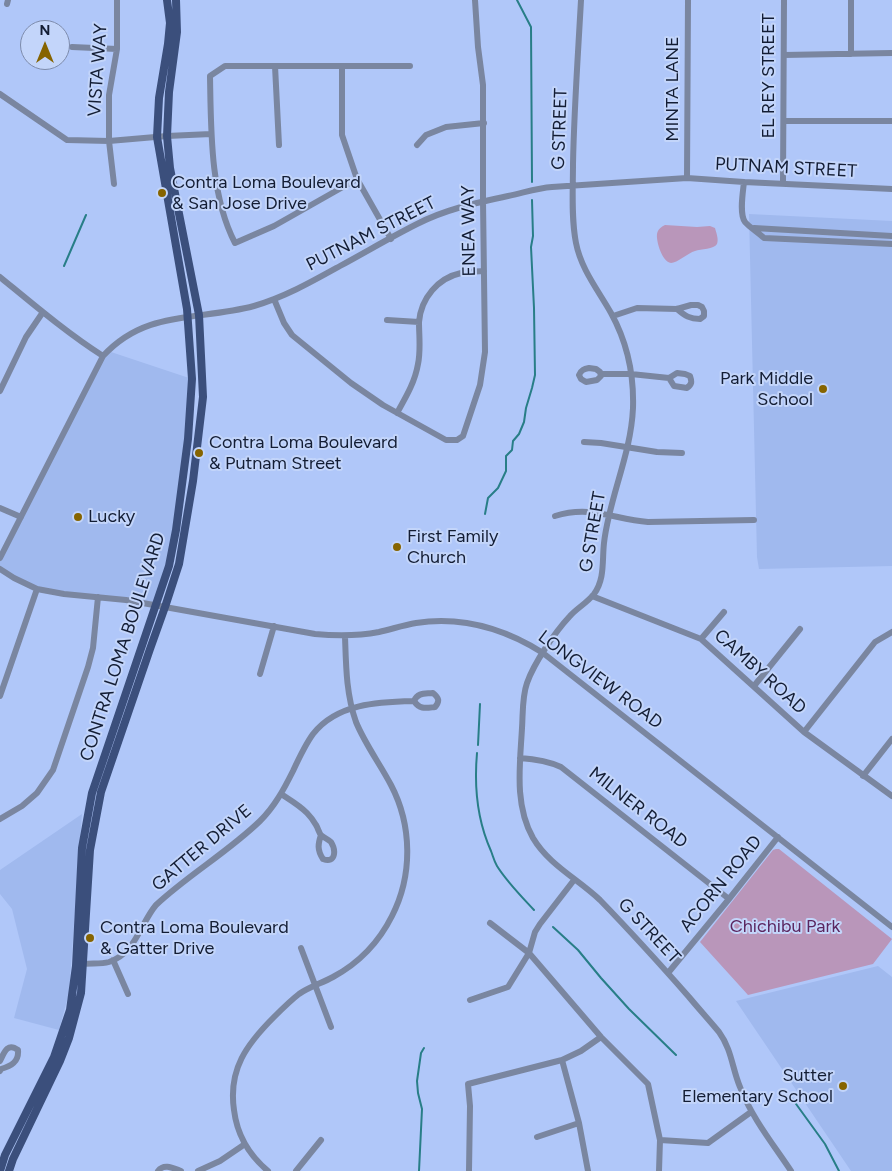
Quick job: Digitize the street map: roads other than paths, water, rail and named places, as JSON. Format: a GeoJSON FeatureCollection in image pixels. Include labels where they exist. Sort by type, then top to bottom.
{"type":"FeatureCollection","features":[{"type":"Feature","properties":{"kind":"main road","name":"CONTRA LOMA BOULEVARD"},"geometry":{"type":"LineString","coordinates":[[0,1171],[6,1156],[60,1061],[69,1038],[81,993],[82,848],[92,793],[168,566],[176,530],[188,439],[192,379],[188,316],[157,137],[159,98],[170,23],[167,0]]}},
{"type":"Feature","properties":{"kind":"main road","name":"CONTRA LOMA BOULEVARD"},"geometry":{"type":"LineString","coordinates":[[80,965],[90,850],[101,792],[150,648],[166,607],[179,564],[186,530],[203,397],[198,315],[170,168],[168,136],[169,92],[177,32],[176,0]]}},
{"type":"Feature","properties":{"kind":"main road","name":"CONTRA LOMA BOULEVARD"},"geometry":{"type":"LineString","coordinates":[[6,1156],[9,1171]]}},
{"type":"Feature","properties":{"kind":"street","name":"VISTA WAY"},"geometry":{"type":"LineString","coordinates":[[114,184],[109,142],[109,95],[118,49],[117,0]]}},
{"type":"Feature","properties":{"kind":"street","name":"ENEA WAY"},"geometry":{"type":"LineString","coordinates":[[397,413],[442,438],[450,441],[461,439],[480,385],[485,352],[484,123],[483,85],[478,48],[475,0]]}},
{"type":"Feature","properties":{"kind":"street","name":"G STREET"},"geometry":{"type":"LineString","coordinates":[[581,0],[573,225],[577,250],[586,271],[612,316],[625,348],[631,374],[633,411],[627,447],[604,542],[602,574],[598,587],[592,596],[566,620],[531,672],[525,690],[519,791],[525,821],[536,843],[546,856],[597,897],[668,973],[721,1035],[731,1054],[738,1084],[751,1112],[791,1171]]}},
{"type":"Feature","properties":{"kind":"street","name":"MINTA LANE"},"geometry":{"type":"LineString","coordinates":[[687,178],[688,0]]}},
{"type":"Feature","properties":{"kind":"street","name":"EL REY STREET"},"geometry":{"type":"LineString","coordinates":[[783,183],[784,0]]}},
{"type":"Feature","properties":{"kind":"street"},"geometry":{"type":"LineString","coordinates":[[851,0],[851,54]]}},
{"type":"Feature","properties":{"kind":"street"},"geometry":{"type":"LineString","coordinates":[[72,47],[118,49]]}},
{"type":"Feature","properties":{"kind":"street"},"geometry":{"type":"LineString","coordinates":[[784,55],[892,53]]}},
{"type":"Feature","properties":{"kind":"street"},"geometry":{"type":"LineString","coordinates":[[357,180],[274,226],[235,243],[228,230],[218,191],[211,134],[210,76],[225,66],[410,66]]}},
{"type":"Feature","properties":{"kind":"street"},"geometry":{"type":"LineString","coordinates":[[275,66],[279,145]]}},
{"type":"Feature","properties":{"kind":"street"},"geometry":{"type":"LineString","coordinates":[[342,66],[342,135],[357,180],[390,239]]}},
{"type":"Feature","properties":{"kind":"street"},"geometry":{"type":"LineString","coordinates":[[0,94],[67,140],[109,142],[211,134]]}},
{"type":"Feature","properties":{"kind":"street"},"geometry":{"type":"LineString","coordinates":[[784,121],[892,121]]}},
{"type":"Feature","properties":{"kind":"street"},"geometry":{"type":"LineString","coordinates":[[416,145],[426,135],[446,127],[484,123]]}},
{"type":"Feature","properties":{"kind":"street","name":"PUTNAM STREET"},"geometry":{"type":"LineString","coordinates":[[0,558],[103,356],[119,341],[136,330],[188,316],[254,306],[315,280],[436,215],[459,207],[536,189],[687,178],[892,189]]}},
{"type":"Feature","properties":{"kind":"street"},"geometry":{"type":"LineString","coordinates":[[744,182],[742,216],[746,224],[754,228],[764,238],[892,244]]}},
{"type":"Feature","properties":{"kind":"street"},"geometry":{"type":"LineString","coordinates":[[754,228],[892,236]]}},
{"type":"Feature","properties":{"kind":"street"},"geometry":{"type":"LineString","coordinates":[[274,298],[286,328],[296,339],[362,392],[397,413],[416,374],[420,353],[419,322],[421,310],[431,291],[441,282],[452,276],[460,273],[484,271]]}},
{"type":"Feature","properties":{"kind":"street"},"geometry":{"type":"LineString","coordinates":[[0,277],[43,312],[103,356]]}},
{"type":"Feature","properties":{"kind":"street"},"geometry":{"type":"LineString","coordinates":[[612,316],[637,308],[677,309]]}},
{"type":"Feature","properties":{"kind":"street"},"geometry":{"type":"LineString","coordinates":[[0,391],[26,337],[43,312]]}},
{"type":"Feature","properties":{"kind":"street"},"geometry":{"type":"LineString","coordinates":[[387,320],[419,322]]}},
{"type":"Feature","properties":{"kind":"street"},"geometry":{"type":"LineString","coordinates":[[601,374],[631,374],[669,378]]}},
{"type":"Feature","properties":{"kind":"street"},"geometry":{"type":"LineString","coordinates":[[584,442],[657,452],[682,453]]}},
{"type":"Feature","properties":{"kind":"street"},"geometry":{"type":"LineString","coordinates":[[0,508],[21,516]]}},
{"type":"Feature","properties":{"kind":"street"},"geometry":{"type":"LineString","coordinates":[[555,516],[576,511],[610,514],[626,519],[648,522],[754,520]]}},
{"type":"Feature","properties":{"kind":"street","name":"LONGVIEW ROAD"},"geometry":{"type":"LineString","coordinates":[[0,568],[14,578],[37,589],[64,594],[126,600],[315,634],[345,636],[379,632],[415,623],[429,622],[462,622],[493,628],[526,642],[543,653],[892,927]]}},
{"type":"Feature","properties":{"kind":"street"},"geometry":{"type":"LineString","coordinates":[[0,696],[37,589]]}},
{"type":"Feature","properties":{"kind":"street","name":"CAMBY ROAD"},"geometry":{"type":"LineString","coordinates":[[592,596],[701,639],[804,732],[892,796]]}},
{"type":"Feature","properties":{"kind":"street"},"geometry":{"type":"LineString","coordinates":[[0,819],[22,806],[37,793],[53,770],[93,648],[98,597]]}},
{"type":"Feature","properties":{"kind":"street"},"geometry":{"type":"LineString","coordinates":[[701,639],[724,612]]}},
{"type":"Feature","properties":{"kind":"street"},"geometry":{"type":"LineString","coordinates":[[260,674],[274,626]]}},
{"type":"Feature","properties":{"kind":"street"},"geometry":{"type":"LineString","coordinates":[[754,686],[800,629]]}},
{"type":"Feature","properties":{"kind":"street"},"geometry":{"type":"LineString","coordinates":[[804,732],[876,642],[892,632]]}},
{"type":"Feature","properties":{"kind":"street"},"geometry":{"type":"LineString","coordinates":[[268,1171],[258,1162],[245,1144],[236,1123],[233,1106],[235,1080],[246,1048],[261,1030],[296,996],[334,977],[364,955],[377,941],[397,905],[406,868],[407,837],[400,804],[360,730],[352,708],[346,676],[345,636]]}},
{"type":"Feature","properties":{"kind":"street","name":"GATTER DRIVE"},"geometry":{"type":"LineString","coordinates":[[80,965],[97,964],[113,960],[124,954],[132,946],[156,905],[254,827],[267,814],[281,794],[314,732],[329,718],[339,712],[352,708],[372,704],[414,701]]}},
{"type":"Feature","properties":{"kind":"street"},"geometry":{"type":"LineString","coordinates":[[863,776],[892,739]]}},
{"type":"Feature","properties":{"kind":"street","name":"MILNER ROAD"},"geometry":{"type":"LineString","coordinates":[[520,758],[540,760],[561,767],[729,899]]}},
{"type":"Feature","properties":{"kind":"street"},"geometry":{"type":"LineString","coordinates":[[281,794],[308,814],[321,835]]}},
{"type":"Feature","properties":{"kind":"street","name":"ACORN ROAD"},"geometry":{"type":"LineString","coordinates":[[668,973],[778,837]]}},
{"type":"Feature","properties":{"kind":"street"},"geometry":{"type":"LineString","coordinates":[[470,1000],[508,987],[529,953],[540,924],[574,880]]}},
{"type":"Feature","properties":{"kind":"street"},"geometry":{"type":"LineString","coordinates":[[490,923],[529,953],[601,1037],[648,1084],[660,1140],[659,1171]]}},
{"type":"Feature","properties":{"kind":"street"},"geometry":{"type":"LineString","coordinates":[[301,948],[331,1027]]}},
{"type":"Feature","properties":{"kind":"street"},"geometry":{"type":"LineString","coordinates":[[113,960],[128,994]]}},
{"type":"Feature","properties":{"kind":"street"},"geometry":{"type":"LineString","coordinates":[[469,1171],[470,1106],[468,1084],[562,1060],[581,1051],[601,1037]]}},
{"type":"Feature","properties":{"kind":"street"},"geometry":{"type":"LineString","coordinates":[[562,1060],[579,1123],[588,1171]]}},
{"type":"Feature","properties":{"kind":"street"},"geometry":{"type":"LineString","coordinates":[[660,1140],[708,1143],[751,1112]]}},
{"type":"Feature","properties":{"kind":"street"},"geometry":{"type":"LineString","coordinates":[[537,1137],[579,1123]]}},
{"type":"Feature","properties":{"kind":"street"},"geometry":{"type":"LineString","coordinates":[[296,1171],[322,1140]]}},
{"type":"Feature","properties":{"kind":"street"},"geometry":{"type":"LineString","coordinates":[[198,1171],[220,1161],[245,1144]]}},
{"type":"Feature","properties":{"kind":"street"},"geometry":{"type":"LineString","coordinates":[[158,1171],[165,1166],[181,1171]]}},
{"type":"Feature","properties":{"kind":"waterway"},"geometry":{"type":"LineString","coordinates":[[517,0],[531,27],[532,182]]}},
{"type":"Feature","properties":{"kind":"waterway"},"geometry":{"type":"LineString","coordinates":[[485,514],[488,498],[498,488],[506,471],[506,456],[512,450],[513,441],[519,434],[524,422],[535,375],[531,247],[533,236],[532,200]]}},
{"type":"Feature","properties":{"kind":"waterway"},"geometry":{"type":"LineString","coordinates":[[64,266],[86,215]]}},
{"type":"Feature","properties":{"kind":"waterway"},"geometry":{"type":"LineString","coordinates":[[478,745],[480,704]]}},
{"type":"Feature","properties":{"kind":"waterway"},"geometry":{"type":"LineString","coordinates":[[477,753],[478,803],[486,839],[501,872],[534,910]]}},
{"type":"Feature","properties":{"kind":"waterway"},"geometry":{"type":"LineString","coordinates":[[553,927],[578,950],[629,1009],[676,1055]]}},
{"type":"Feature","properties":{"kind":"waterway"},"geometry":{"type":"LineString","coordinates":[[419,1171],[422,1109],[417,1081],[421,1053],[424,1048]]}},
{"type":"Feature","properties":{"kind":"waterway"},"geometry":{"type":"LineString","coordinates":[[791,1097],[825,1144],[839,1171]]}},
{"type":"Feature","properties":{"kind":"place","name":"Contra Loma Boulevard & San Jose Drive"},"geometry":{"type":"Point","coordinates":[162,193]}},
{"type":"Feature","properties":{"kind":"place","name":"Park Middle School"},"geometry":{"type":"Point","coordinates":[823,389]}},
{"type":"Feature","properties":{"kind":"place","name":"Contra Loma Boulevard & Putnam Street"},"geometry":{"type":"Point","coordinates":[199,453]}},
{"type":"Feature","properties":{"kind":"place","name":"Lucky"},"geometry":{"type":"Point","coordinates":[78,517]}},
{"type":"Feature","properties":{"kind":"place","name":"First Family Church"},"geometry":{"type":"Point","coordinates":[397,547]}},
{"type":"Feature","properties":{"kind":"place","name":"Contra Loma Boulevard & Gatter Drive"},"geometry":{"type":"Point","coordinates":[90,938]}},
{"type":"Feature","properties":{"kind":"place","name":"Sutter Elementary School"},"geometry":{"type":"Point","coordinates":[843,1086]}},
{"type":"Feature","properties":{"kind":"park label","name":"Chichibu Park"},"geometry":{"type":"Point","coordinates":[785,927]}}]}
